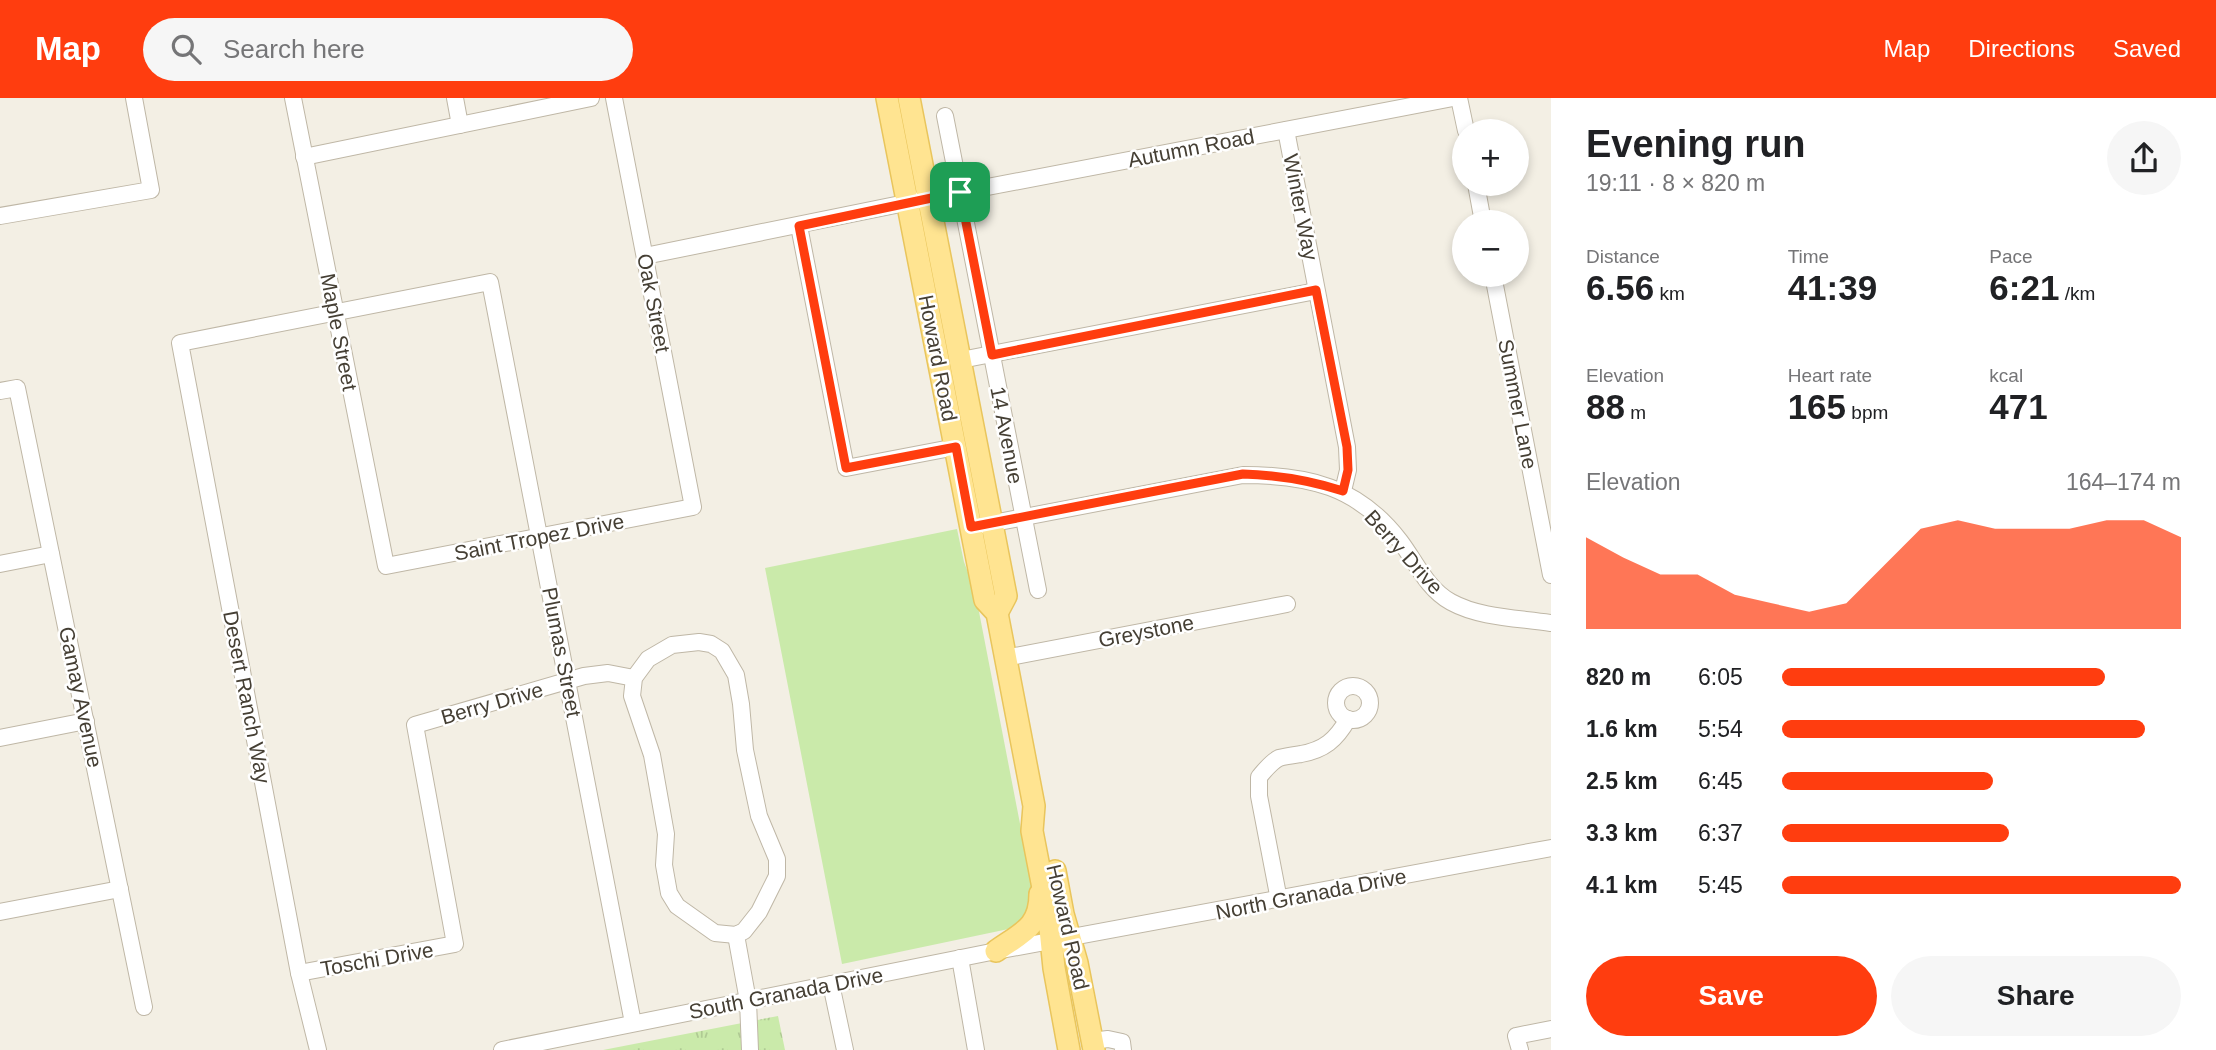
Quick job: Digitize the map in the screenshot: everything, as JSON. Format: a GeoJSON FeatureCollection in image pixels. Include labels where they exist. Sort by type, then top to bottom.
{"type":"FeatureCollection","features":[{"type":"Feature","properties":{"kind":"main road","name":"Howard Road"},"geometry":{"type":"LineString","coordinates":[[887,98],[985,600],[997,613],[1034,806],[1032,831],[1040,871],[1061,940],[1077,963],[1093,1046]]}},
{"type":"Feature","properties":{"kind":"main road","name":"Howard Road"},"geometry":{"type":"LineString","coordinates":[[909,98],[1006,596],[997,613]]}},
{"type":"Feature","properties":{"kind":"main road","name":"Howard Road"},"geometry":{"type":"LineString","coordinates":[[1034,806],[1046,828],[1061,940],[1054,968],[1069,1050]]}},
{"type":"Feature","properties":{"kind":"main road"},"geometry":{"type":"LineString","coordinates":[[996,951],[1030,928],[1037,919],[1040,871]]}},
{"type":"Feature","properties":{"kind":"street"},"geometry":{"type":"LineString","coordinates":[[0,216],[151,190],[134,98]]}},
{"type":"Feature","properties":{"kind":"street","name":"Maple Street"},"geometry":{"type":"LineString","coordinates":[[293,98],[386,566]]}},
{"type":"Feature","properties":{"kind":"street"},"geometry":{"type":"LineString","coordinates":[[455,98],[460,125]]}},
{"type":"Feature","properties":{"kind":"street"},"geometry":{"type":"LineString","coordinates":[[304,156],[591,98]]}},
{"type":"Feature","properties":{"kind":"street","name":"Oak Street"},"geometry":{"type":"LineString","coordinates":[[614,98],[693,507]]}},
{"type":"Feature","properties":{"kind":"street","name":"Autumn Road"},"geometry":{"type":"LineString","coordinates":[[645,256],[960,192],[1453,98]]}},
{"type":"Feature","properties":{"kind":"street"},"geometry":{"type":"LineString","coordinates":[[1459,98],[1463,119]]}},
{"type":"Feature","properties":{"kind":"street","name":"14 Avenue"},"geometry":{"type":"LineString","coordinates":[[945,116],[1038,590]]}},
{"type":"Feature","properties":{"kind":"street","name":"Winter Way"},"geometry":{"type":"LineString","coordinates":[[1286,130],[1347,447],[1348,470],[1343,491]]}},
{"type":"Feature","properties":{"kind":"street"},"geometry":{"type":"LineString","coordinates":[[799,226],[846,468],[956,447]]}},
{"type":"Feature","properties":{"kind":"street","name":"Plumas Street"},"geometry":{"type":"LineString","coordinates":[[335,312],[490,282],[633,1023]]}},
{"type":"Feature","properties":{"kind":"street","name":"Summer Lane"},"geometry":{"type":"LineString","coordinates":[[1495,287],[1551,575]]}},
{"type":"Feature","properties":{"kind":"street"},"geometry":{"type":"LineString","coordinates":[[961,360],[1316,290]]}},
{"type":"Feature","properties":{"kind":"street","name":"Desert Ranch Way"},"geometry":{"type":"LineString","coordinates":[[318,1050],[299,973],[180,343],[335,312]]}},
{"type":"Feature","properties":{"kind":"street","name":"Gamay Avenue"},"geometry":{"type":"LineString","coordinates":[[0,391],[17,388],[144,1007]]}},
{"type":"Feature","properties":{"kind":"street","name":"Berry Drive"},"geometry":{"type":"LineString","coordinates":[[971,527],[1243,474],[1279,475],[1316,482],[1343,491],[1372,512],[1399,539],[1438,594],[1452,603],[1482,613],[1551,623]]}},
{"type":"Feature","properties":{"kind":"street","name":"Saint Tropez Drive"},"geometry":{"type":"LineString","coordinates":[[386,566],[693,507]]}},
{"type":"Feature","properties":{"kind":"street"},"geometry":{"type":"LineString","coordinates":[[0,564],[51,554]]}},
{"type":"Feature","properties":{"kind":"street","name":"Greystone"},"geometry":{"type":"LineString","coordinates":[[1005,658],[1287,604]]}},
{"type":"Feature","properties":{"kind":"street"},"geometry":{"type":"LineString","coordinates":[[699,642],[711,644],[722,651],[736,675],[744,750],[759,816],[777,859],[777,876],[753,922],[736,935],[715,933],[677,906],[669,893],[664,865],[666,834],[652,755],[632,696],[634,678],[648,659],[672,645],[699,642]]}},
{"type":"Feature","properties":{"kind":"street","name":"Berry Drive"},"geometry":{"type":"LineString","coordinates":[[455,944],[415,725],[584,676],[608,673],[634,678]]}},
{"type":"Feature","properties":{"kind":"street"},"geometry":{"type":"LineString","coordinates":[[1279,900],[1259,796],[1259,777],[1268,766],[1280,758],[1316,751],[1328,745],[1337,737],[1348,719]]}},
{"type":"Feature","properties":{"kind":"street"},"geometry":{"type":"LineString","coordinates":[[0,738],[86,721]]}},
{"type":"Feature","properties":{"kind":"street","name":"North Granada Drive"},"geometry":{"type":"LineString","coordinates":[[1061,940],[1551,848]]}},
{"type":"Feature","properties":{"kind":"street"},"geometry":{"type":"LineString","coordinates":[[0,912],[120,889]]}},
{"type":"Feature","properties":{"kind":"street"},"geometry":{"type":"LineString","coordinates":[[736,935],[748,1001],[750,1050]]}},
{"type":"Feature","properties":{"kind":"street","name":"South Granada Drive"},"geometry":{"type":"LineString","coordinates":[[502,1050],[1061,940]]}},
{"type":"Feature","properties":{"kind":"street","name":"Toschi Drive"},"geometry":{"type":"LineString","coordinates":[[299,973],[455,944]]}},
{"type":"Feature","properties":{"kind":"street"},"geometry":{"type":"LineString","coordinates":[[960,958],[976,1050]]}},
{"type":"Feature","properties":{"kind":"street"},"geometry":{"type":"LineString","coordinates":[[831,984],[845,1050]]}},
{"type":"Feature","properties":{"kind":"street"},"geometry":{"type":"LineString","coordinates":[[1520,1050],[1516,1036],[1551,1029]]}},
{"type":"Feature","properties":{"kind":"street"},"geometry":{"type":"LineString","coordinates":[[1093,1046],[1108,1039],[1122,1046]]}},
{"type":"Feature","properties":{"kind":"green space"},"geometry":{"type":"Polygon","coordinates":[[[957,529],[964,562],[975,591],[1033,891],[1032,905],[1018,927],[842,964],[765,568],[957,529]]]}},
{"type":"Feature","properties":{"kind":"green space"},"geometry":{"type":"Polygon","coordinates":[[[778,1016],[785,1050],[603,1050],[778,1016]]]}},
{"type":"Feature","properties":{"kind":"route"},"geometry":{"type":"LineString","coordinates":[[960,192],[992,355],[1316,290],[1347,447],[1348,470],[1343,491],[1316,482],[1279,475],[1243,474],[971,527],[956,447],[846,468],[799,226],[960,192]]}}]}
